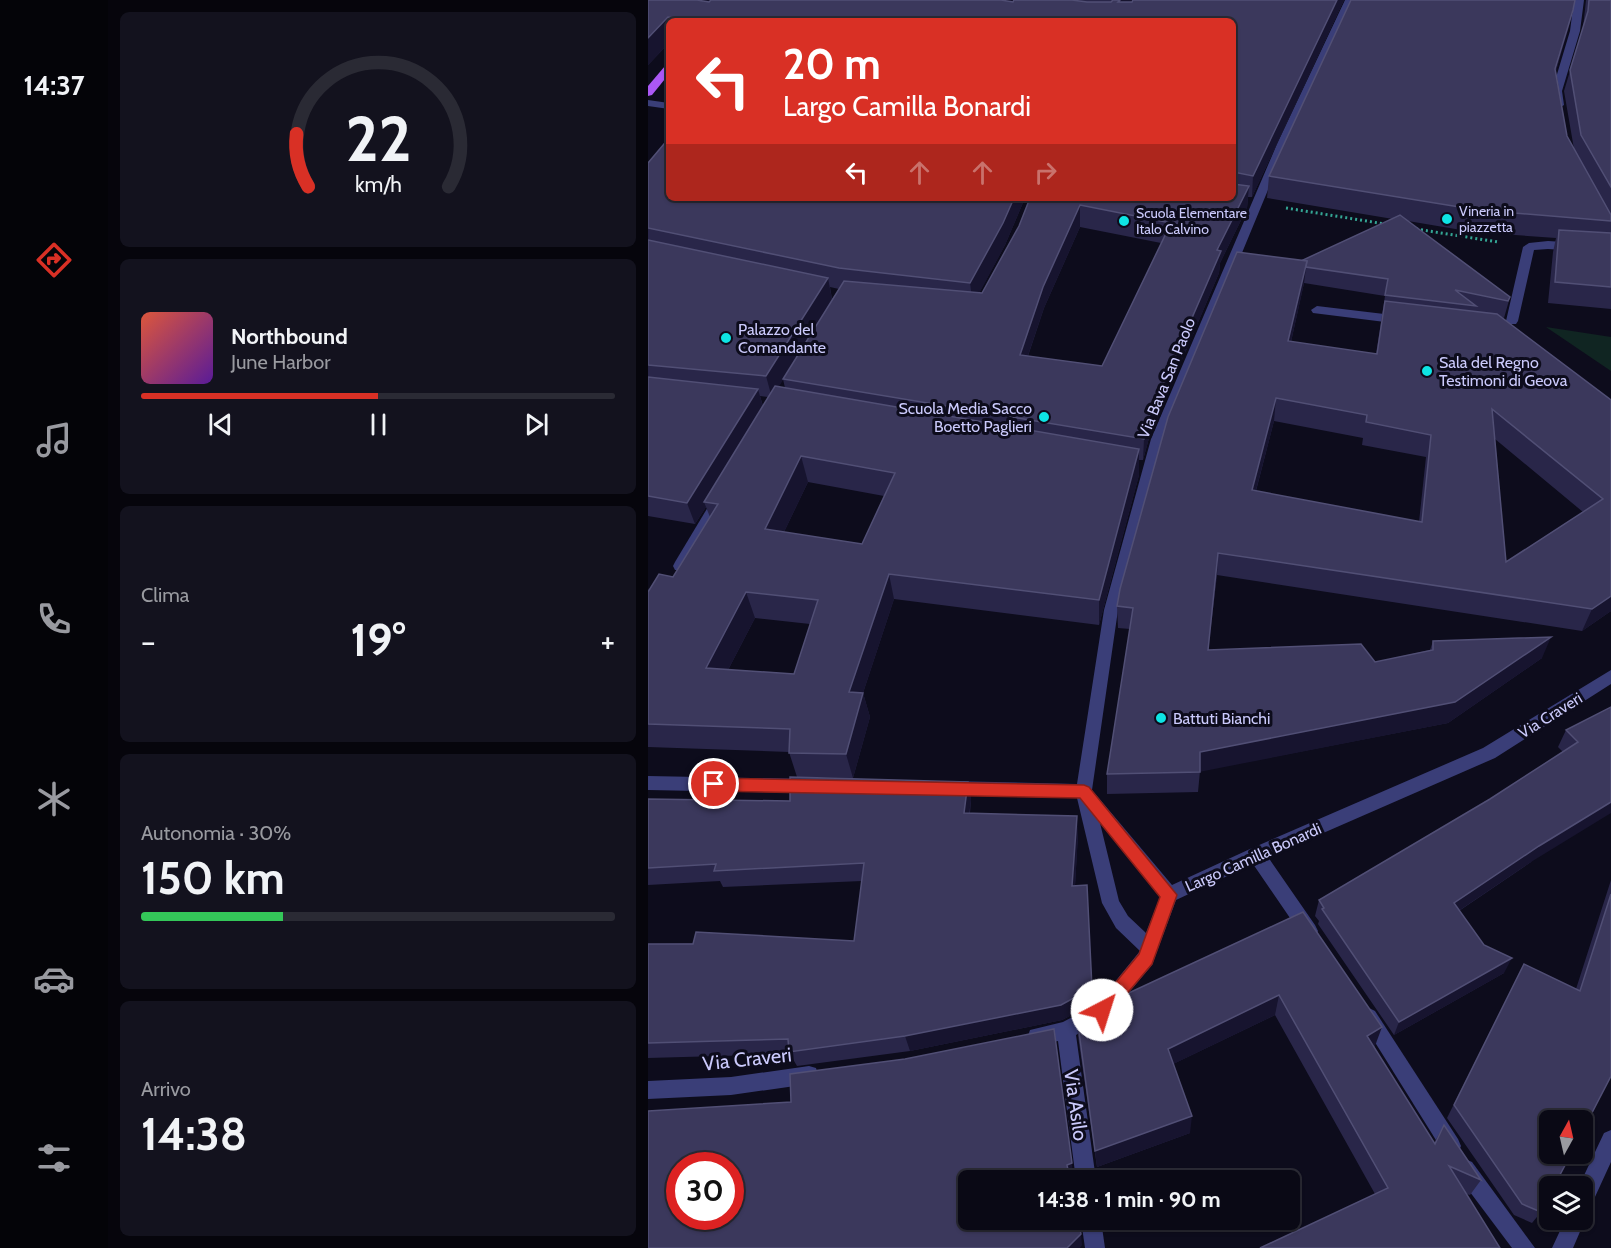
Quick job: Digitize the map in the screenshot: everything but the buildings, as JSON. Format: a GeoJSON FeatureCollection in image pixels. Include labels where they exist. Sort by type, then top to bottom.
{"type":"FeatureCollection","features":[{"type":"Feature","properties":{"kind":"main road"},"geometry":{"type":"LineString","coordinates":[[650,87],[666,71]]}},
{"type":"Feature","properties":{"kind":"street","name":"Via Bava San Paolo"},"geometry":{"type":"LineString","coordinates":[[1084,791],[1111,610],[1144,468],[1282,144],[1350,0]]}},
{"type":"Feature","properties":{"kind":"street"},"geometry":{"type":"LineString","coordinates":[[1562,116],[1557,91],[1575,31],[1579,0]]}},
{"type":"Feature","properties":{"kind":"street"},"geometry":{"type":"LineString","coordinates":[[648,103],[666,106]]}},
{"type":"Feature","properties":{"kind":"street"},"geometry":{"type":"LineString","coordinates":[[1240,201],[1258,204]]}},
{"type":"Feature","properties":{"kind":"street"},"geometry":{"type":"LineString","coordinates":[[1511,326],[1529,247],[1548,245],[1611,249]]}},
{"type":"Feature","properties":{"kind":"street"},"geometry":{"type":"LineString","coordinates":[[1317,310],[1416,322]]}},
{"type":"Feature","properties":{"kind":"street"},"geometry":{"type":"LineString","coordinates":[[673,578],[727,486]]}},
{"type":"Feature","properties":{"kind":"street","name":"Via Craveri"},"geometry":{"type":"LineString","coordinates":[[1489,753],[1611,676]]}},
{"type":"Feature","properties":{"kind":"street","name":"Largo Camilla Bonardi"},"geometry":{"type":"LineString","coordinates":[[1084,791],[1169,895],[1256,854],[1489,753]]}},
{"type":"Feature","properties":{"kind":"street"},"geometry":{"type":"LineString","coordinates":[[648,783],[826,786]]}},
{"type":"Feature","properties":{"kind":"street"},"geometry":{"type":"LineString","coordinates":[[931,788],[1084,791],[1111,903],[1122,922],[1150,948]]}},
{"type":"Feature","properties":{"kind":"street"},"geometry":{"type":"LineString","coordinates":[[1256,854],[1322,950]]}},
{"type":"Feature","properties":{"kind":"street"},"geometry":{"type":"LineString","coordinates":[[1021,1039],[1066,1030],[1102,1010],[1146,959],[1169,895]]}},
{"type":"Feature","properties":{"kind":"street"},"geometry":{"type":"LineString","coordinates":[[1356,997],[1464,1167],[1525,1248]]}},
{"type":"Feature","properties":{"kind":"street","name":"Via Asilo"},"geometry":{"type":"LineString","coordinates":[[1066,1030],[1085,1170]]}},
{"type":"Feature","properties":{"kind":"street","name":"Via Craveri"},"geometry":{"type":"LineString","coordinates":[[648,1090],[731,1086],[831,1072]]}},
{"type":"Feature","properties":{"kind":"street"},"geometry":{"type":"LineString","coordinates":[[1593,1179],[1611,1140]]}},
{"type":"Feature","properties":{"kind":"street"},"geometry":{"type":"LineString","coordinates":[[1092,1230],[1095,1248]]}},
{"type":"Feature","properties":{"kind":"street"},"geometry":{"type":"LineString","coordinates":[[1562,1248],[1570,1230]]}},
{"type":"Feature","properties":{"kind":"path"},"geometry":{"type":"LineString","coordinates":[[1258,204],[1393,225]]}},
{"type":"Feature","properties":{"kind":"path"},"geometry":{"type":"LineString","coordinates":[[1415,228],[1529,247]]}},
{"type":"Feature","properties":{"kind":"green space"},"geometry":{"type":"Polygon","coordinates":[[[1546,327],[1611,337],[1611,371],[1546,327]]]}},
{"type":"Feature","properties":{"kind":"place","name":"Vineria in piazzetta"},"geometry":{"type":"Point","coordinates":[1447,219]}},
{"type":"Feature","properties":{"kind":"place","name":"Scuola Elementare Italo Calvino"},"geometry":{"type":"Point","coordinates":[1124,221]}},
{"type":"Feature","properties":{"kind":"place","name":"Palazzo del Comandante"},"geometry":{"type":"Point","coordinates":[726,338]}},
{"type":"Feature","properties":{"kind":"place","name":"Sala del Regno Testimoni di Geova"},"geometry":{"type":"Point","coordinates":[1427,371]}},
{"type":"Feature","properties":{"kind":"place","name":"Scuola Media Sacco Boetto Paglieri"},"geometry":{"type":"Point","coordinates":[1044,417]}},
{"type":"Feature","properties":{"kind":"place","name":"Battuti Bianchi"},"geometry":{"type":"Point","coordinates":[1161,718]}},
{"type":"Feature","properties":{"kind":"route"},"geometry":{"type":"LineString","coordinates":[[714,784],[1084,791],[1169,895],[1146,959],[1102,1010]]}}]}
